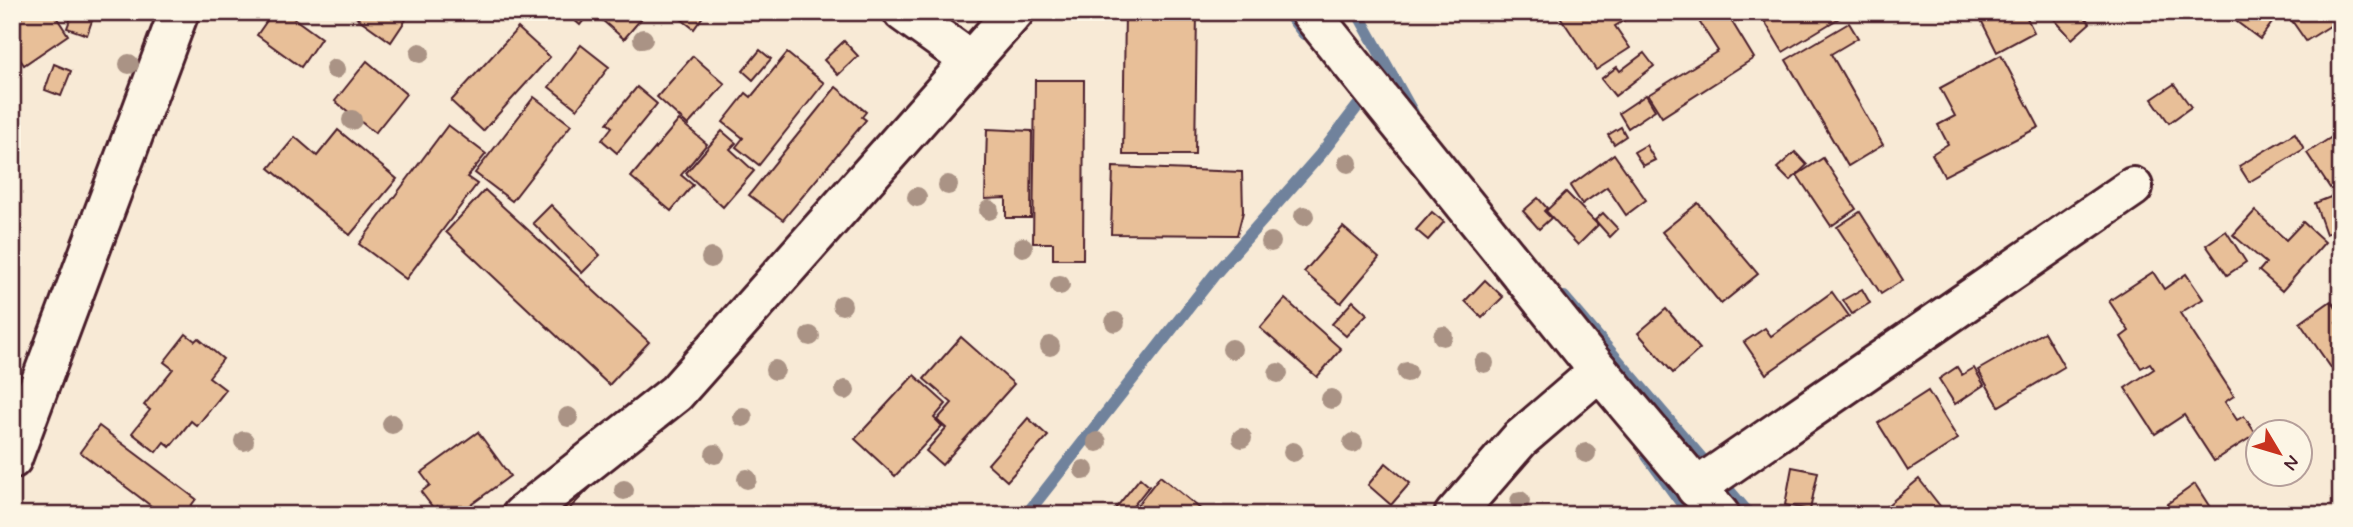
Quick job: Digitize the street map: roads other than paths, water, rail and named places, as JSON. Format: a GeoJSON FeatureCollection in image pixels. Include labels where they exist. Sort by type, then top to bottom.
{"type":"FeatureCollection","features":[{"type":"Feature","properties":{"kind":"street"},"geometry":{"type":"LineString","coordinates":[[12,459],[179,12]]}},
{"type":"Feature","properties":{"kind":"street"},"geometry":{"type":"LineString","coordinates":[[903,12],[971,61]]}},
{"type":"Feature","properties":{"kind":"street"},"geometry":{"type":"LineString","coordinates":[[522,515],[676,393],[1014,12]]}},
{"type":"Feature","properties":{"kind":"street"},"geometry":{"type":"LineString","coordinates":[[1310,12],[1599,371],[1708,501],[2133,187]]}},
{"type":"Feature","properties":{"kind":"street"},"geometry":{"type":"LineString","coordinates":[[1454,515],[1520,439],[1599,371]]}},
{"type":"Feature","properties":{"kind":"waterway"},"geometry":{"type":"LineString","coordinates":[[1287,12],[1304,34]]}},
{"type":"Feature","properties":{"kind":"waterway"},"geometry":{"type":"LineString","coordinates":[[1357,12],[1413,113]]}},
{"type":"Feature","properties":{"kind":"waterway"},"geometry":{"type":"LineString","coordinates":[[1026,515],[1215,274],[1320,155],[1360,103]]}},
{"type":"Feature","properties":{"kind":"waterway"},"geometry":{"type":"LineString","coordinates":[[1564,297],[1750,515]]}},
{"type":"Feature","properties":{"kind":"waterway"},"geometry":{"type":"LineString","coordinates":[[1647,456],[1690,515]]}}]}
